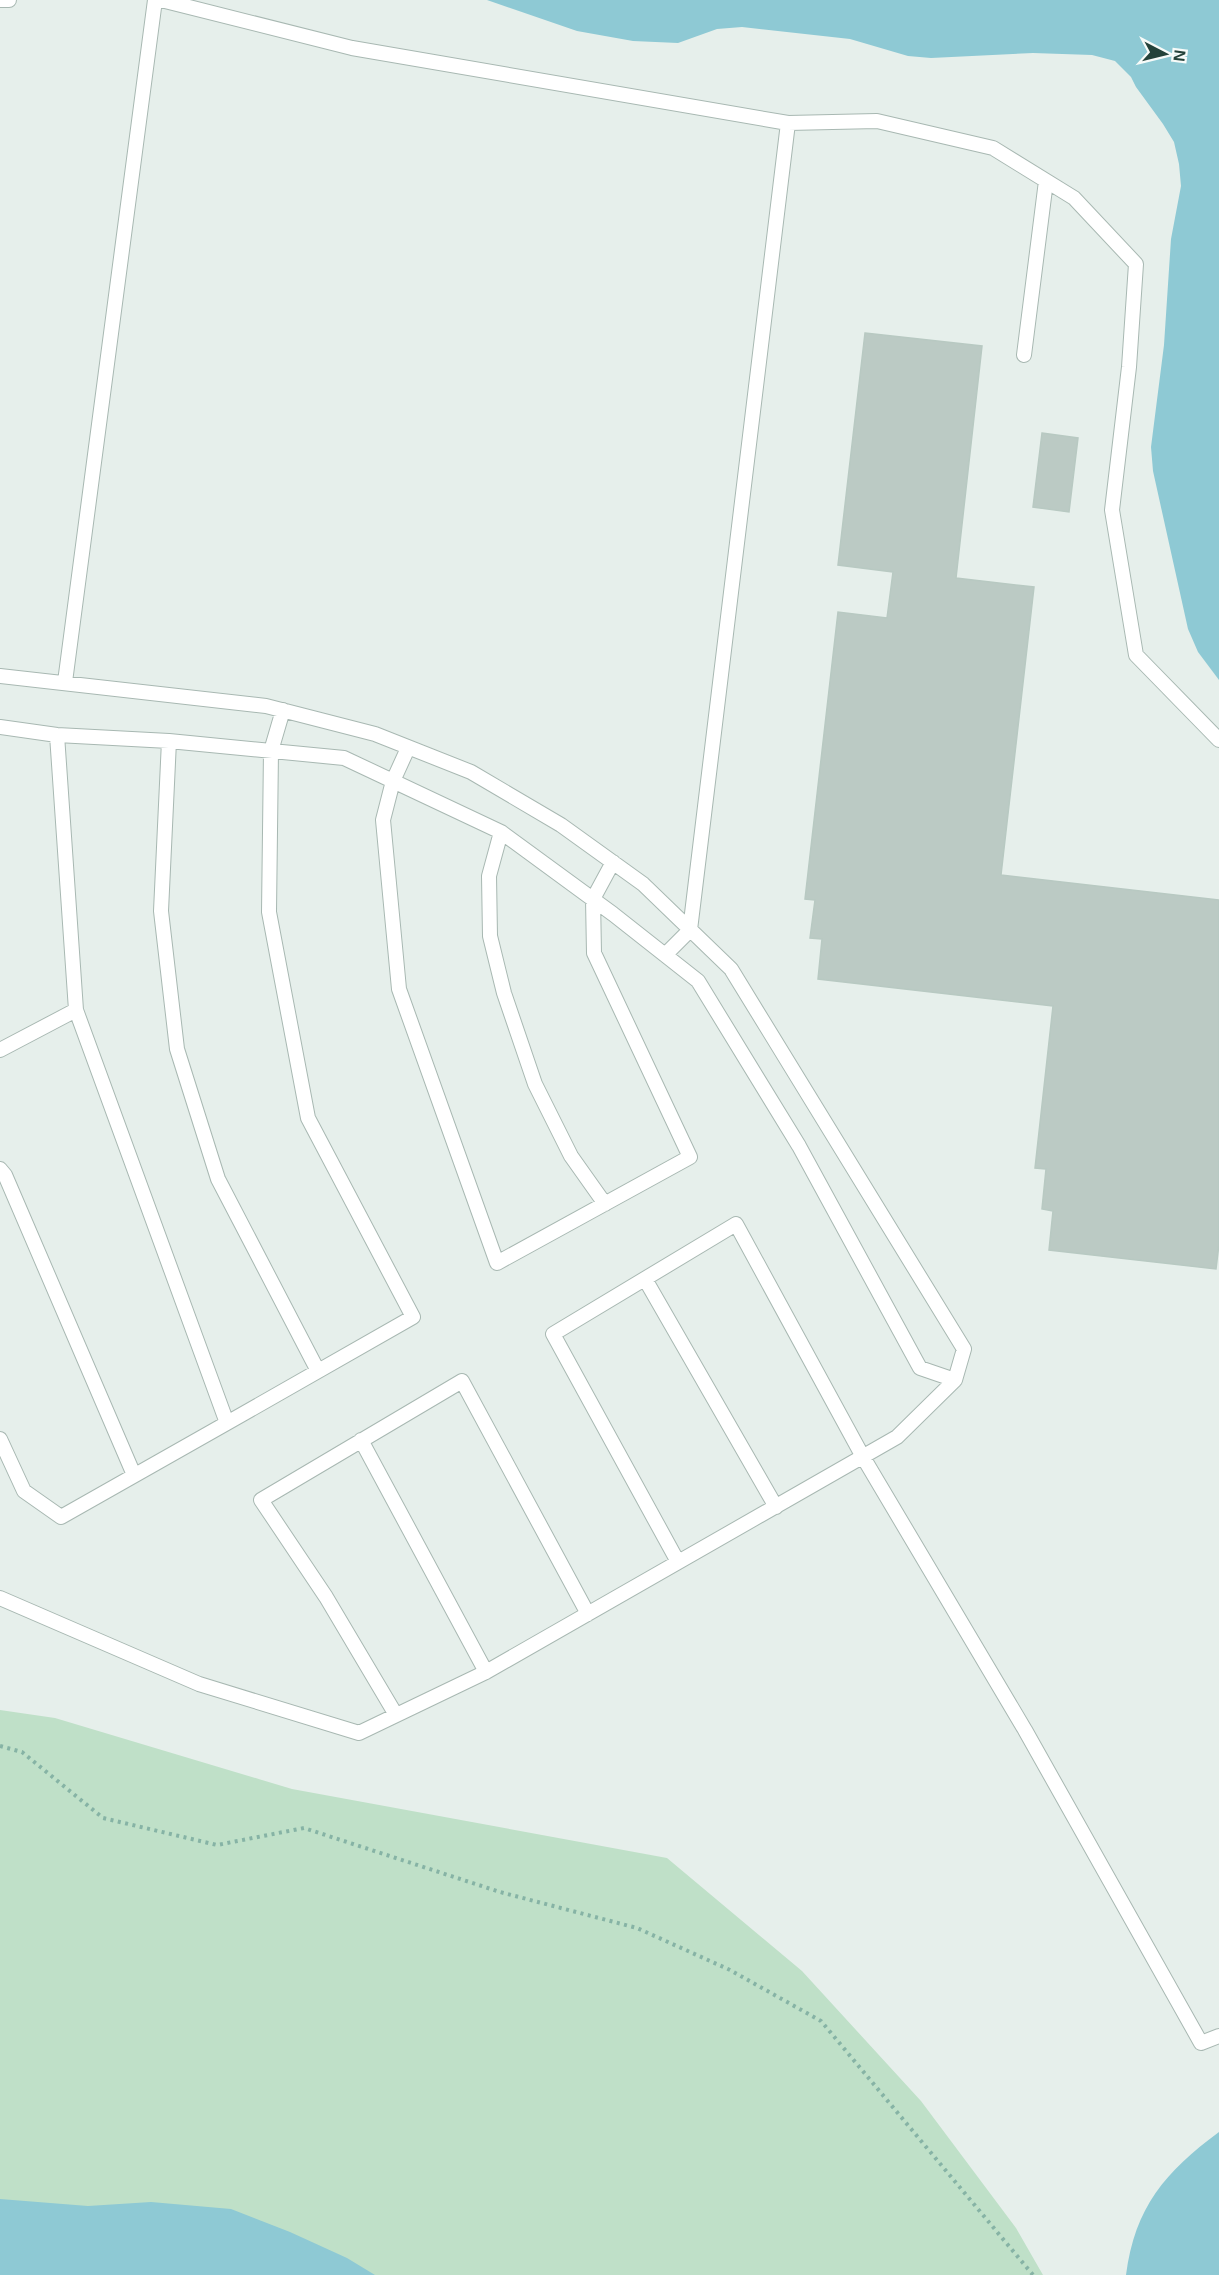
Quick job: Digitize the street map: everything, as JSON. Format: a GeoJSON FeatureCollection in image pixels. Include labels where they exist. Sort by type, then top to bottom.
{"type":"FeatureCollection","features":[{"type":"Feature","properties":{"kind":"lane"},"geometry":{"type":"LineString","coordinates":[[0,0],[9,0]]}},
{"type":"Feature","properties":{"kind":"lane"},"geometry":{"type":"LineString","coordinates":[[65,682],[155,0]]}},
{"type":"Feature","properties":{"kind":"lane"},"geometry":{"type":"LineString","coordinates":[[161,0],[352,48],[788,123],[877,121],[993,148],[1074,198],[1136,264],[1129,367],[1112,510],[1137,655],[1219,740]]}},
{"type":"Feature","properties":{"kind":"lane"},"geometry":{"type":"LineString","coordinates":[[665,955],[690,930],[788,123]]}},
{"type":"Feature","properties":{"kind":"lane"},"geometry":{"type":"LineString","coordinates":[[1024,354],[1046,181]]}},
{"type":"Feature","properties":{"kind":"lane"},"geometry":{"type":"LineString","coordinates":[[0,676],[266,706],[375,734],[471,772],[561,825],[643,884],[731,969],[964,1349],[955,1380],[897,1437],[486,1672],[359,1733],[199,1684],[0,1598]]}},
{"type":"Feature","properties":{"kind":"lane"},"geometry":{"type":"LineString","coordinates":[[0,1439],[24,1491],[61,1517],[413,1317],[308,1118],[269,912],[271,751],[284,710]]}},
{"type":"Feature","properties":{"kind":"lane"},"geometry":{"type":"LineString","coordinates":[[0,726],[57,735],[169,741],[344,758],[501,832],[593,899],[698,981],[799,1146],[920,1368],[955,1380]]}},
{"type":"Feature","properties":{"kind":"lane"},"geometry":{"type":"LineString","coordinates":[[57,735],[76,1010],[227,1423]]}},
{"type":"Feature","properties":{"kind":"lane"},"geometry":{"type":"LineString","coordinates":[[169,741],[161,911],[177,1049],[218,1179],[318,1371]]}},
{"type":"Feature","properties":{"kind":"lane"},"geometry":{"type":"LineString","coordinates":[[408,747],[393,781],[383,820],[399,988],[497,1263],[690,1157],[594,953],[593,899],[612,862]]}},
{"type":"Feature","properties":{"kind":"lane"},"geometry":{"type":"LineString","coordinates":[[501,832],[489,876],[490,936],[504,993],[535,1084],[570,1156],[605,1204]]}},
{"type":"Feature","properties":{"kind":"lane"},"geometry":{"type":"LineString","coordinates":[[0,1050],[76,1010]]}},
{"type":"Feature","properties":{"kind":"lane"},"geometry":{"type":"LineString","coordinates":[[0,1168],[134,1475]]}},
{"type":"Feature","properties":{"kind":"lane"},"geometry":{"type":"LineString","coordinates":[[678,1562],[553,1334],[736,1224],[863,1457],[1025,1730],[1201,2043],[1219,2036]]}},
{"type":"Feature","properties":{"kind":"lane"},"geometry":{"type":"LineString","coordinates":[[645,1279],[776,1507]]}},
{"type":"Feature","properties":{"kind":"lane"},"geometry":{"type":"LineString","coordinates":[[396,1715],[326,1597],[261,1500],[462,1382],[588,1614]]}},
{"type":"Feature","properties":{"kind":"lane"},"geometry":{"type":"LineString","coordinates":[[361,1440],[486,1672]]}},
{"type":"Feature","properties":{"kind":"path"},"geometry":{"type":"LineString","coordinates":[[0,1746],[22,1752],[103,1818],[217,1845],[304,1828],[500,1892],[637,1929],[730,1970],[821,2021],[1033,2275]]}},
{"type":"Feature","properties":{"kind":"green space"},"geometry":{"type":"Polygon","coordinates":[[[0,1710],[55,1718],[292,1789],[667,1858],[802,1971],[921,2101],[1016,2228],[1043,2275],[0,2275],[0,1710]]]}},
{"type":"Feature","properties":{"kind":"water"},"geometry":{"type":"Polygon","coordinates":[[[487,0],[1219,0],[1219,680],[1198,652],[1188,629],[1153,471],[1151,447],[1164,345],[1171,239],[1181,186],[1179,164],[1174,142],[1163,124],[1131,77],[1115,61],[1092,55],[1033,53],[931,58],[908,56],[850,39],[742,27],[717,29],[678,43],[633,41],[577,31],[487,0]]]}},
{"type":"Feature","properties":{"kind":"water"},"geometry":{"type":"Polygon","coordinates":[[[1219,2132],[1219,2275],[1126,2275],[1130,2251],[1137,2230],[1145,2210],[1156,2193],[1183,2162],[1219,2132]]]}},
{"type":"Feature","properties":{"kind":"water"},"geometry":{"type":"Polygon","coordinates":[[[0,2199],[88,2206],[151,2202],[231,2209],[347,2258],[375,2275],[0,2275],[0,2199]]]}},
{"type":"Feature","properties":{"kind":"building"},"geometry":{"type":"Polygon","coordinates":[[[865,333],[982,346],[956,578],[1034,587],[1001,875],[1219,900],[1219,1244],[1216,1269],[1049,1250],[1053,1211],[1042,1209],[1046,1169],[1035,1168],[1053,1006],[818,979],[822,939],[810,938],[815,900],[805,899],[838,612],[887,618],[893,572],[838,565],[865,333]]]}},
{"type":"Feature","properties":{"kind":"building"},"geometry":{"type":"Polygon","coordinates":[[[1042,433],[1078,438],[1069,512],[1033,507],[1042,433]]]}}]}
